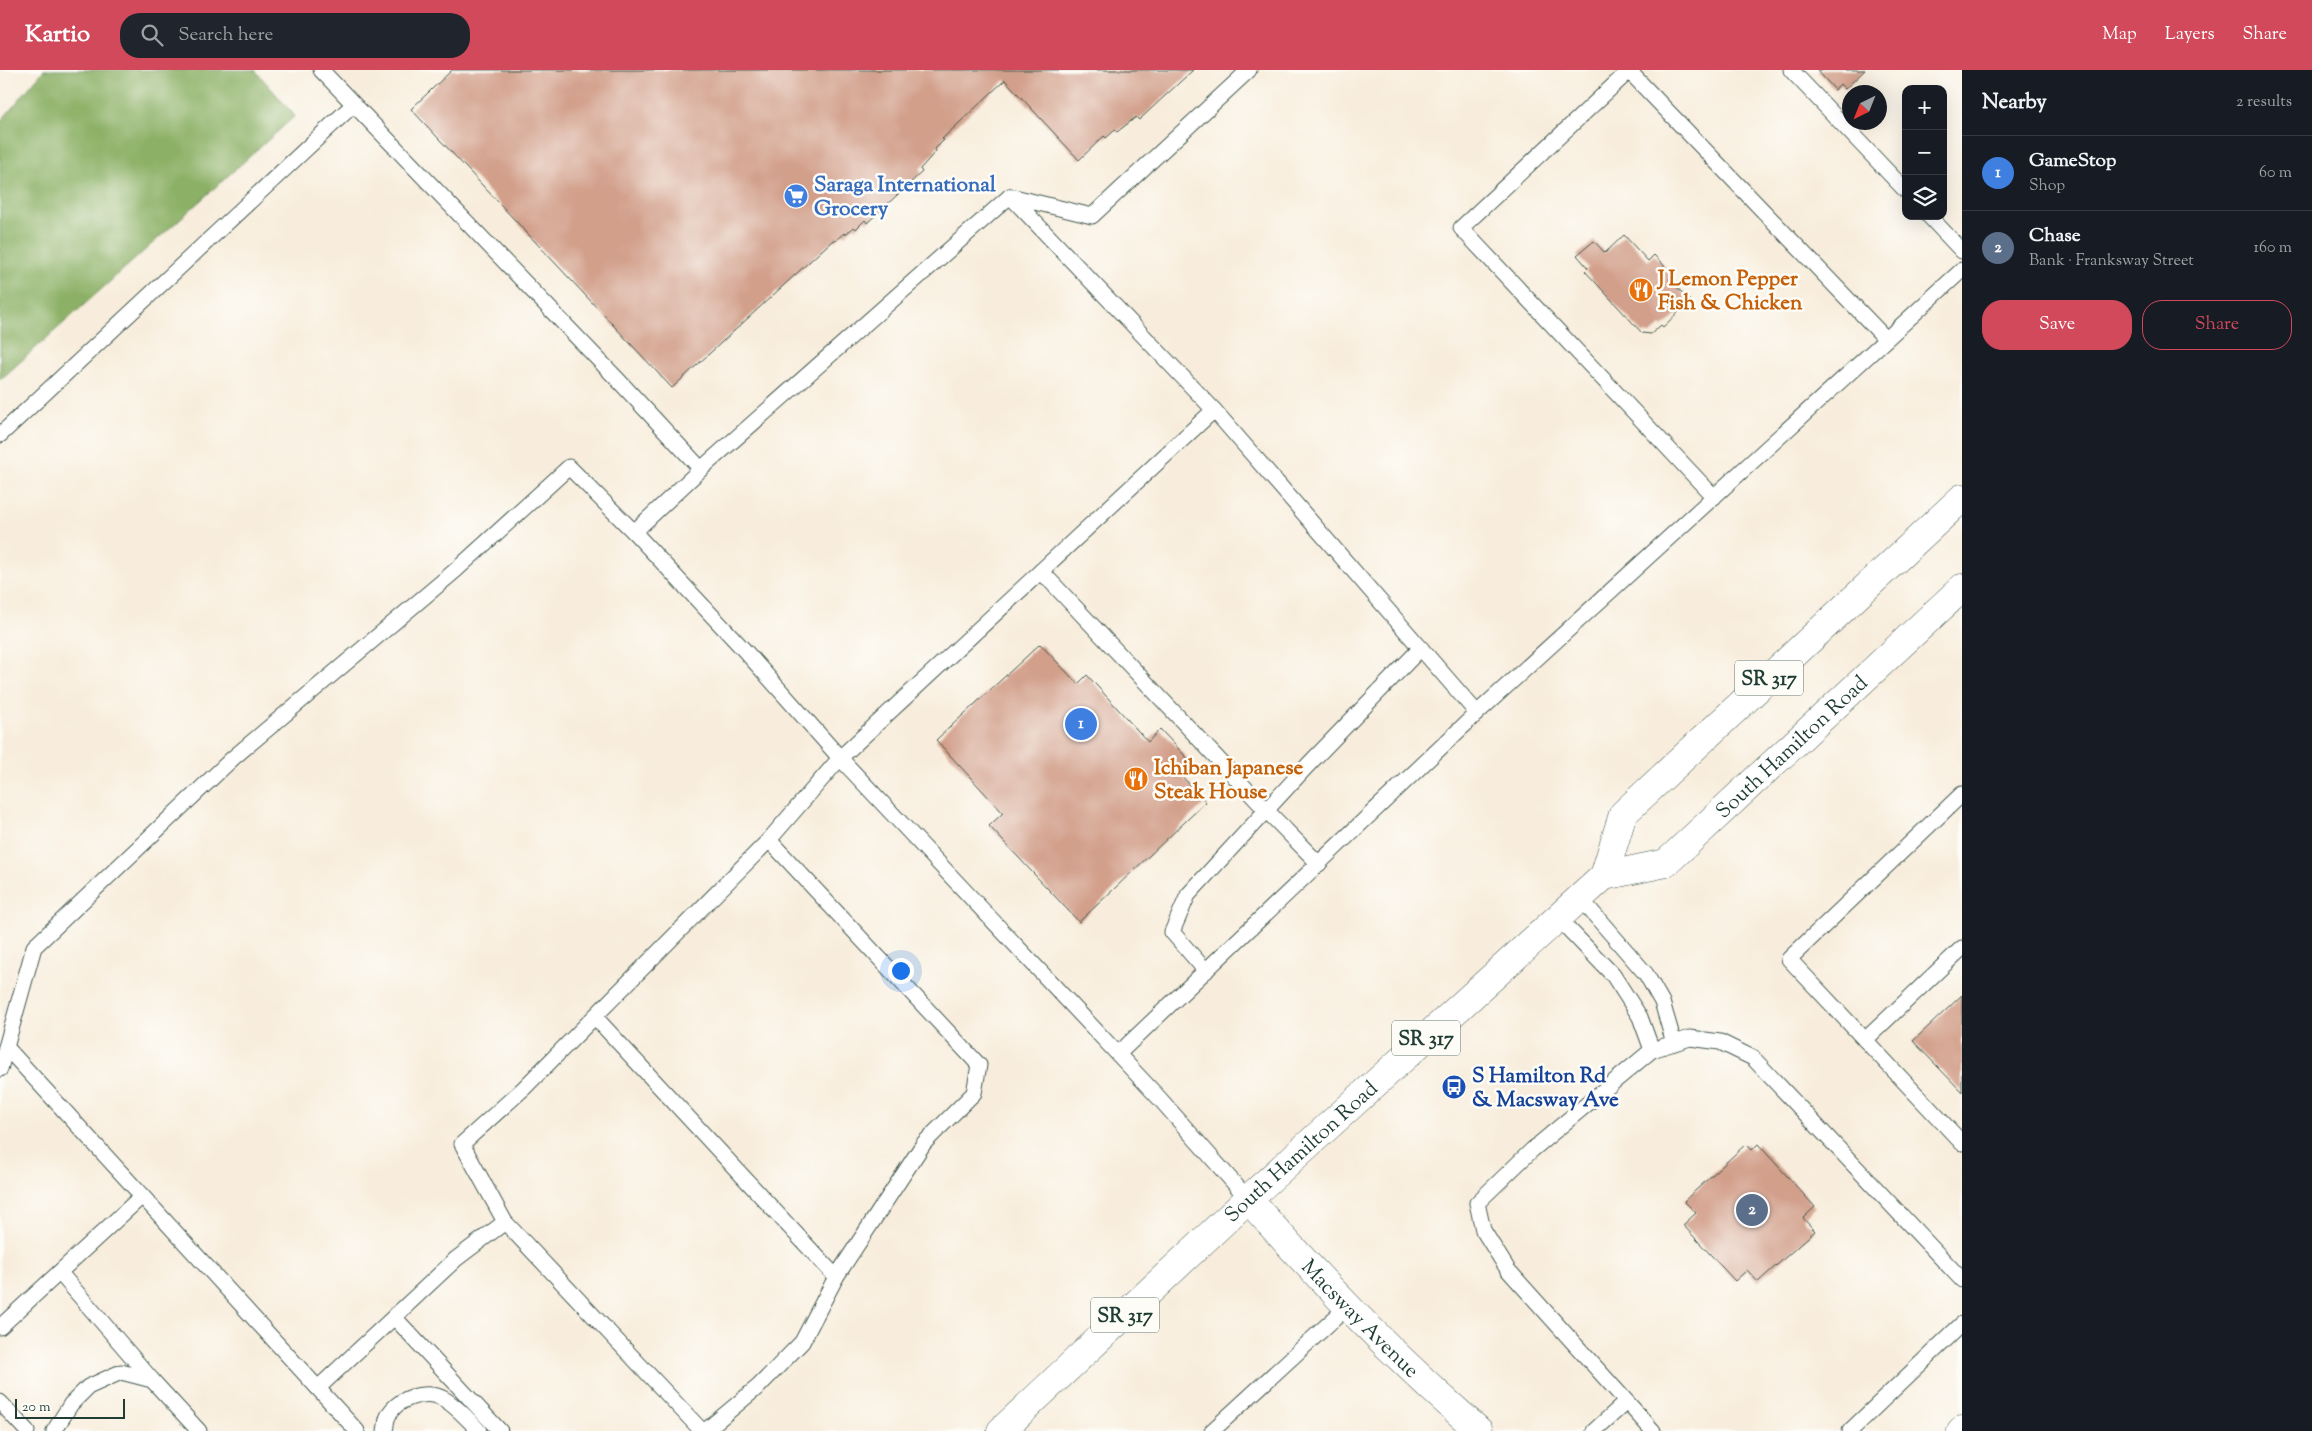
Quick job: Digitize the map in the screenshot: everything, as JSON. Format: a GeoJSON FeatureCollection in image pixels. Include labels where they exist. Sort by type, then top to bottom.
{"type":"FeatureCollection","features":[{"type":"Feature","properties":{"kind":"main road","name":"SR 317"},"geometry":{"type":"LineString","coordinates":[[1604,876],[1623,814],[1962,498]]}},
{"type":"Feature","properties":{"kind":"main road","name":"South Hamilton Road"},"geometry":{"type":"LineString","coordinates":[[1001,1431],[1248,1200],[1604,876],[1666,863],[1962,588]]}},
{"type":"Feature","properties":{"kind":"main road","name":"Macsway Avenue"},"geometry":{"type":"LineString","coordinates":[[1248,1200],[1346,1307],[1431,1389],[1479,1431]]}},
{"type":"Feature","properties":{"kind":"lane"},"geometry":{"type":"LineString","coordinates":[[321,70],[620,381],[700,469]]}},
{"type":"Feature","properties":{"kind":"lane"},"geometry":{"type":"LineString","coordinates":[[1010,196],[1092,216],[1249,70]]}},
{"type":"Feature","properties":{"kind":"lane"},"geometry":{"type":"LineString","coordinates":[[1791,70],[1902,187]]}},
{"type":"Feature","properties":{"kind":"lane"},"geometry":{"type":"LineString","coordinates":[[1714,497],[1461,228],[1629,71],[1886,339]]}},
{"type":"Feature","properties":{"kind":"lane"},"geometry":{"type":"LineString","coordinates":[[0,435],[353,105]]}},
{"type":"Feature","properties":{"kind":"lane"},"geometry":{"type":"LineString","coordinates":[[1010,196],[1214,410],[1477,713]]}},
{"type":"Feature","properties":{"kind":"lane"},"geometry":{"type":"LineString","coordinates":[[634,532],[700,469],[1010,196]]}},
{"type":"Feature","properties":{"kind":"lane"},"geometry":{"type":"LineString","coordinates":[[1933,220],[1962,251]]}},
{"type":"Feature","properties":{"kind":"lane"},"geometry":{"type":"LineString","coordinates":[[1118,1054],[1477,713],[1962,270]]}},
{"type":"Feature","properties":{"kind":"lane"},"geometry":{"type":"LineString","coordinates":[[770,840],[979,1064],[974,1093],[924,1142],[836,1277],[802,1342],[759,1386],[703,1431],[505,1222],[462,1144],[524,1088],[770,840],[840,758],[1214,410]]}},
{"type":"Feature","properties":{"kind":"lane"},"geometry":{"type":"LineString","coordinates":[[0,1069],[34,947],[233,758],[456,570],[569,467],[634,532],[746,652],[840,758],[1118,1054],[1248,1200]]}},
{"type":"Feature","properties":{"kind":"lane"},"geometry":{"type":"LineString","coordinates":[[1041,570],[1319,864]]}},
{"type":"Feature","properties":{"kind":"lane"},"geometry":{"type":"LineString","coordinates":[[1206,971],[1172,932],[1188,895],[1266,810],[1421,648]]}},
{"type":"Feature","properties":{"kind":"lane"},"geometry":{"type":"LineString","coordinates":[[1962,794],[1789,959],[1962,1143]]}},
{"type":"Feature","properties":{"kind":"lane"},"geometry":{"type":"LineString","coordinates":[[1580,898],[1646,974],[1662,1002],[1674,1042]]}},
{"type":"Feature","properties":{"kind":"lane"},"geometry":{"type":"LineString","coordinates":[[1558,918],[1613,975],[1640,1017],[1652,1050]]}},
{"type":"Feature","properties":{"kind":"lane"},"geometry":{"type":"LineString","coordinates":[[1865,1040],[1962,948]]}},
{"type":"Feature","properties":{"kind":"lane"},"geometry":{"type":"LineString","coordinates":[[595,1017],[836,1277]]}},
{"type":"Feature","properties":{"kind":"lane"},"geometry":{"type":"LineString","coordinates":[[1653,1431],[1508,1270],[1483,1230],[1477,1203],[1532,1150],[1652,1050],[1690,1038],[1720,1042],[1753,1058],[1962,1280]]}},
{"type":"Feature","properties":{"kind":"lane"},"geometry":{"type":"LineString","coordinates":[[6,1048],[357,1431]]}},
{"type":"Feature","properties":{"kind":"lane"},"geometry":{"type":"LineString","coordinates":[[0,1326],[142,1196]]}},
{"type":"Feature","properties":{"kind":"lane"},"geometry":{"type":"LineString","coordinates":[[318,1388],[456,1259],[505,1222]]}},
{"type":"Feature","properties":{"kind":"lane"},"geometry":{"type":"LineString","coordinates":[[60,1273],[152,1380],[199,1431]]}},
{"type":"Feature","properties":{"kind":"lane"},"geometry":{"type":"LineString","coordinates":[[1212,1431],[1346,1307]]}},
{"type":"Feature","properties":{"kind":"lane"},"geometry":{"type":"LineString","coordinates":[[394,1317],[500,1431]]}},
{"type":"Feature","properties":{"kind":"lane"},"geometry":{"type":"LineString","coordinates":[[1850,1431],[1962,1324]]}},
{"type":"Feature","properties":{"kind":"lane"},"geometry":{"type":"LineString","coordinates":[[54,1431],[71,1404],[88,1387],[121,1372],[152,1380]]}},
{"type":"Feature","properties":{"kind":"lane"},"geometry":{"type":"LineString","coordinates":[[385,1431],[387,1418],[398,1405],[410,1398],[425,1395],[442,1398],[460,1411],[478,1431]]}},
{"type":"Feature","properties":{"kind":"lane"},"geometry":{"type":"LineString","coordinates":[[0,1402],[27,1431]]}},
{"type":"Feature","properties":{"kind":"lane"},"geometry":{"type":"LineString","coordinates":[[1594,1431],[1626,1402]]}},
{"type":"Feature","properties":{"kind":"green space"},"geometry":{"type":"Polygon","coordinates":[[[44,70],[255,70],[295,116],[0,380],[0,122],[44,70]]]}},
{"type":"Feature","properties":{"kind":"building"},"geometry":{"type":"Polygon","coordinates":[[[452,70],[1193,70],[1139,120],[1136,117],[1117,132],[1115,130],[1106,138],[1104,136],[1079,160],[1005,80],[942,139],[944,140],[935,149],[936,151],[920,169],[922,172],[867,223],[865,220],[856,229],[854,227],[845,235],[844,233],[835,241],[833,240],[672,388],[411,109],[452,70]]]}},
{"type":"Feature","properties":{"kind":"building"},"geometry":{"type":"Polygon","coordinates":[[[1817,70],[1865,70],[1849,85],[1842,86],[1840,84],[1835,90],[1817,70]]]}},
{"type":"Feature","properties":{"kind":"building","name":"J Lemon Pepper Fish & Chicken"},"geometry":{"type":"Polygon","coordinates":[[[1624,235],[1648,261],[1654,255],[1673,275],[1669,279],[1690,301],[1663,327],[1661,325],[1651,334],[1642,333],[1585,271],[1588,268],[1577,255],[1594,241],[1605,253],[1624,235]]]}},
{"type":"Feature","properties":{"kind":"building"},"geometry":{"type":"Polygon","coordinates":[[[1040,644],[1078,684],[1087,675],[1148,742],[1160,729],[1189,760],[1177,771],[1206,802],[1079,922],[989,826],[1003,813],[936,740],[1040,644]]]}},
{"type":"Feature","properties":{"kind":"building"},"geometry":{"type":"Polygon","coordinates":[[[1962,995],[1962,1092],[1913,1041],[1962,995]]]}},
{"type":"Feature","properties":{"kind":"building"},"geometry":{"type":"Polygon","coordinates":[[[1746,1144],[1752,1150],[1758,1144],[1815,1207],[1803,1218],[1815,1231],[1758,1282],[1747,1270],[1735,1281],[1683,1225],[1696,1213],[1684,1201],[1746,1144]]]}},
{"type":"Feature","properties":{"kind":"place","name":"Saraga International Grocery"},"geometry":{"type":"Point","coordinates":[796,196]}},
{"type":"Feature","properties":{"kind":"place","name":"J Lemon Pepper Fish & Chicken"},"geometry":{"type":"Point","coordinates":[1641,290]}},
{"type":"Feature","properties":{"kind":"place","name":"GameStop"},"geometry":{"type":"Point","coordinates":[1081,724]}},
{"type":"Feature","properties":{"kind":"place","name":"Ichiban Japanese Steak House"},"geometry":{"type":"Point","coordinates":[1136,779]}},
{"type":"Feature","properties":{"kind":"place","name":"S Hamilton Rd & Macsway Ave"},"geometry":{"type":"Point","coordinates":[1454,1087]}},
{"type":"Feature","properties":{"kind":"place","name":"Chase"},"geometry":{"type":"Point","coordinates":[1752,1210]}}]}
